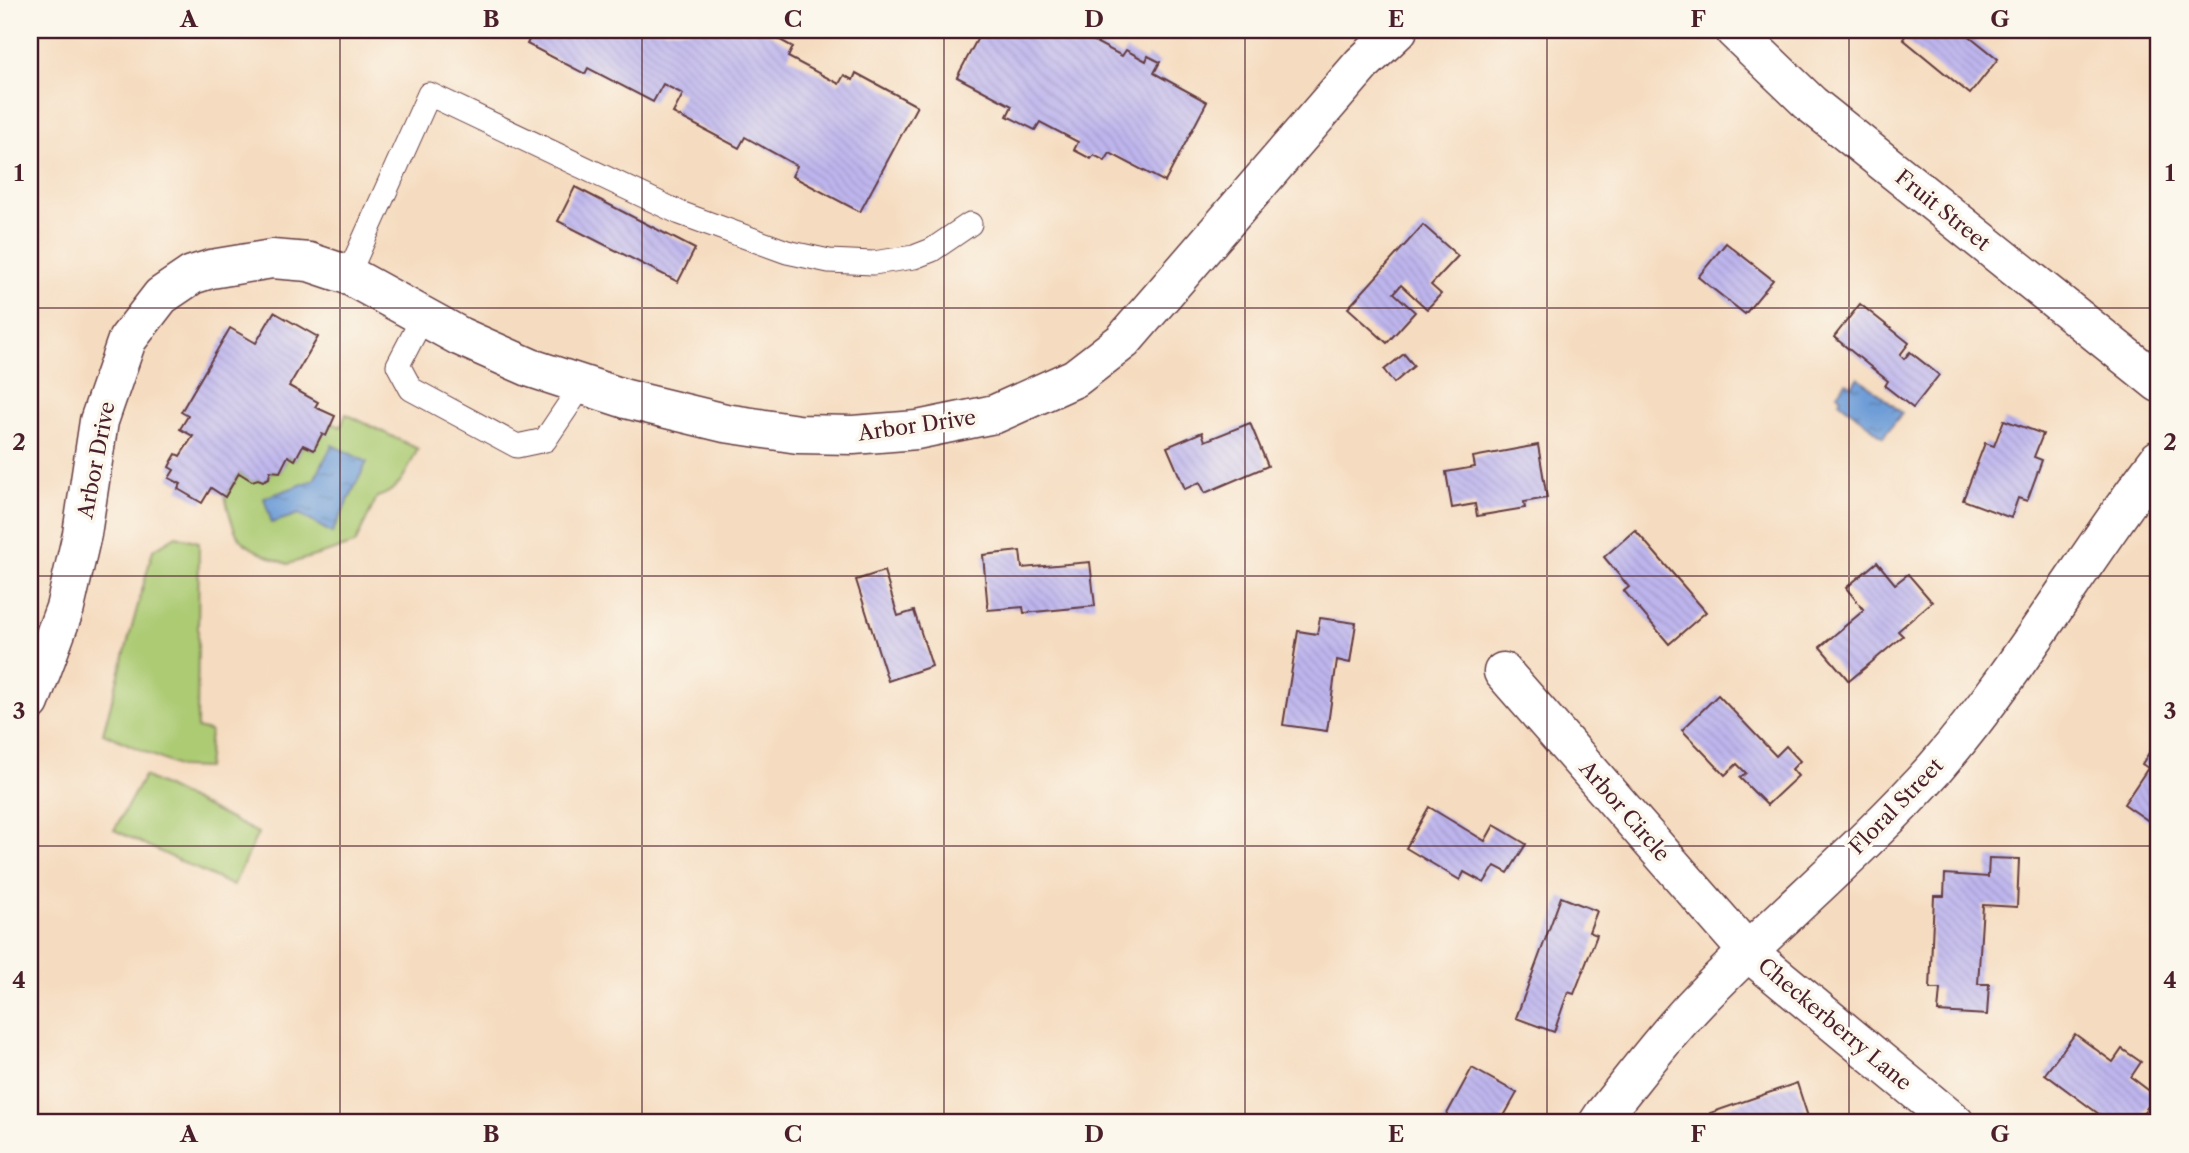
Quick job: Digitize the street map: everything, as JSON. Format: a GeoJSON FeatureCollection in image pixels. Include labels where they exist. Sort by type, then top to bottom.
{"type":"FeatureCollection","features":[{"type":"Feature","properties":{"kind":"street","name":"Arbor Drive"},"geometry":{"type":"LineString","coordinates":[[30,702],[65,608],[82,534],[99,421],[127,340],[161,296],[192,275],[272,258],[309,262],[348,275],[459,336],[531,368],[626,399],[725,423],[798,433],[853,435],[917,430],[995,414],[1075,378],[1123,341],[1362,64],[1398,30]]}},
{"type":"Feature","properties":{"kind":"street","name":"Fruit Street"},"geometry":{"type":"LineString","coordinates":[[1734,30],[1811,104],[2159,383]]}},
{"type":"Feature","properties":{"kind":"street","name":"Floral Street"},"geometry":{"type":"LineString","coordinates":[[1598,1123],[1697,1002],[1881,826],[1937,765],[2019,662],[2117,515],[2159,460]]}},
{"type":"Feature","properties":{"kind":"street","name":"Arbor Circle"},"geometry":{"type":"LineString","coordinates":[[1503,672],[1748,952]]}},
{"type":"Feature","properties":{"kind":"street","name":"Checkerberry Lane"},"geometry":{"type":"LineString","coordinates":[[1748,952],[1955,1123]]}},
{"type":"Feature","properties":{"kind":"lane"},"geometry":{"type":"LineString","coordinates":[[348,275],[429,94],[680,213],[787,252],[829,261],[873,263],[914,257],[932,250],[970,224]]}},
{"type":"Feature","properties":{"kind":"lane"},"geometry":{"type":"LineString","coordinates":[[423,317],[398,365],[411,389],[516,446],[545,440],[582,385]]}},
{"type":"Feature","properties":{"kind":"green space"},"geometry":{"type":"Polygon","coordinates":[[[346,414],[418,449],[398,485],[377,497],[355,544],[288,564],[247,545],[236,532],[225,497],[239,473],[252,481],[263,481],[269,478],[270,471],[280,472],[288,456],[295,460],[303,445],[314,450],[322,434],[326,435],[332,423],[341,427],[346,414]]]}},
{"type":"Feature","properties":{"kind":"green space"},"geometry":{"type":"Polygon","coordinates":[[[176,536],[199,542],[197,728],[210,731],[207,768],[179,767],[103,733],[153,550],[176,536]]]}},
{"type":"Feature","properties":{"kind":"green space"},"geometry":{"type":"Polygon","coordinates":[[[144,776],[258,833],[233,886],[114,830],[144,776]]]}},
{"type":"Feature","properties":{"kind":"water"},"geometry":{"type":"Polygon","coordinates":[[[1858,377],[1902,413],[1883,437],[1839,401],[1841,398],[1837,394],[1846,382],[1852,386],[1858,377]]]}},
{"type":"Feature","properties":{"kind":"water"},"geometry":{"type":"Polygon","coordinates":[[[332,445],[367,462],[332,533],[299,514],[272,523],[264,498],[314,480],[332,445]]]}},
{"type":"Feature","properties":{"kind":"building"},"geometry":{"type":"Polygon","coordinates":[[[184,30],[200,30],[196,37],[184,30]]]}},
{"type":"Feature","properties":{"kind":"building"},"geometry":{"type":"Polygon","coordinates":[[[534,30],[762,30],[793,47],[788,57],[839,84],[844,75],[853,80],[856,73],[917,106],[860,212],[792,176],[797,166],[745,137],[739,148],[673,113],[683,94],[663,84],[653,102],[588,68],[585,74],[527,44],[534,30]]]}},
{"type":"Feature","properties":{"kind":"building"},"geometry":{"type":"Polygon","coordinates":[[[982,30],[1090,30],[1092,31],[1088,38],[1122,56],[1126,50],[1146,61],[1148,56],[1160,62],[1154,73],[1207,102],[1165,182],[1110,153],[1105,161],[1094,155],[1091,159],[1074,150],[1078,142],[1040,122],[1035,130],[1007,116],[1012,106],[957,77],[982,30]]]}},
{"type":"Feature","properties":{"kind":"building"},"geometry":{"type":"Polygon","coordinates":[[[1910,30],[1962,30],[1998,59],[1970,94],[1903,39],[1910,30]]]}},
{"type":"Feature","properties":{"kind":"building"},"geometry":{"type":"Polygon","coordinates":[[[575,187],[695,249],[678,282],[558,221],[575,187]]]}},
{"type":"Feature","properties":{"kind":"building"},"geometry":{"type":"Polygon","coordinates":[[[1423,225],[1458,256],[1431,285],[1441,294],[1427,309],[1401,285],[1394,293],[1415,312],[1387,343],[1348,308],[1423,225]]]}},
{"type":"Feature","properties":{"kind":"building"},"geometry":{"type":"Polygon","coordinates":[[[1726,243],[1773,280],[1745,314],[1698,277],[1726,243]]]}},
{"type":"Feature","properties":{"kind":"building"},"geometry":{"type":"Polygon","coordinates":[[[1860,304],[1909,343],[1900,355],[1904,359],[1910,352],[1939,375],[1913,408],[1885,386],[1888,381],[1834,337],[1860,304]]]}},
{"type":"Feature","properties":{"kind":"building"},"geometry":{"type":"Polygon","coordinates":[[[274,312],[318,337],[289,386],[318,402],[315,407],[335,416],[326,436],[322,434],[314,450],[303,445],[295,460],[288,456],[280,472],[270,471],[269,478],[263,481],[252,481],[239,473],[225,497],[211,488],[202,503],[178,489],[181,484],[169,478],[174,470],[169,467],[176,454],[180,456],[193,436],[180,429],[188,416],[181,412],[230,328],[256,343],[274,312]]]}},
{"type":"Feature","properties":{"kind":"building"},"geometry":{"type":"Polygon","coordinates":[[[1404,354],[1414,366],[1394,383],[1384,370],[1404,354]]]}},
{"type":"Feature","properties":{"kind":"building"},"geometry":{"type":"Polygon","coordinates":[[[2004,420],[2043,434],[2034,457],[2042,460],[2027,501],[2018,498],[2011,518],[1963,500],[1985,443],[1994,446],[2004,420]]]}},
{"type":"Feature","properties":{"kind":"building"},"geometry":{"type":"Polygon","coordinates":[[[1250,423],[1268,466],[1205,493],[1200,482],[1185,489],[1167,447],[1202,432],[1205,441],[1250,423]]]}},
{"type":"Feature","properties":{"kind":"building"},"geometry":{"type":"Polygon","coordinates":[[[1538,445],[1547,498],[1524,502],[1525,508],[1477,516],[1475,504],[1452,508],[1446,472],[1475,467],[1473,457],[1538,445]]]}},
{"type":"Feature","properties":{"kind":"building"},"geometry":{"type":"Polygon","coordinates":[[[1635,530],[1706,612],[1669,644],[1624,591],[1629,587],[1604,557],[1635,530]]]}},
{"type":"Feature","properties":{"kind":"building"},"geometry":{"type":"Polygon","coordinates":[[[1020,551],[1022,568],[1090,562],[1095,606],[1024,613],[1023,607],[988,610],[983,555],[1020,551]]]}},
{"type":"Feature","properties":{"kind":"building"},"geometry":{"type":"Polygon","coordinates":[[[1877,562],[1895,584],[1908,574],[1932,602],[1898,631],[1903,636],[1849,681],[1820,647],[1864,610],[1846,588],[1877,562]]]}},
{"type":"Feature","properties":{"kind":"building"},"geometry":{"type":"Polygon","coordinates":[[[884,571],[898,616],[914,611],[932,666],[888,681],[856,580],[884,571]]]}},
{"type":"Feature","properties":{"kind":"building"},"geometry":{"type":"Polygon","coordinates":[[[1320,618],[1356,623],[1350,663],[1337,660],[1327,731],[1283,725],[1298,631],[1317,634],[1320,618]]]}},
{"type":"Feature","properties":{"kind":"building"},"geometry":{"type":"Polygon","coordinates":[[[1718,695],[1776,756],[1786,746],[1800,761],[1792,769],[1798,776],[1767,805],[1740,778],[1746,773],[1737,764],[1725,775],[1682,730],[1718,695]]]}},
{"type":"Feature","properties":{"kind":"building"},"geometry":{"type":"Polygon","coordinates":[[[2159,737],[2159,828],[2124,804],[2148,768],[2142,764],[2159,737]]]}},
{"type":"Feature","properties":{"kind":"building"},"geometry":{"type":"Polygon","coordinates":[[[1429,807],[1485,841],[1494,825],[1526,844],[1508,873],[1495,866],[1484,883],[1464,872],[1460,880],[1406,848],[1429,807]]]}},
{"type":"Feature","properties":{"kind":"building"},"geometry":{"type":"Polygon","coordinates":[[[1989,858],[2019,859],[2017,907],[1983,905],[1978,984],[1989,984],[1987,1015],[1938,1012],[1940,989],[1930,989],[1934,896],[1944,896],[1945,874],[1988,877],[1989,858]]]}},
{"type":"Feature","properties":{"kind":"building"},"geometry":{"type":"Polygon","coordinates":[[[1561,897],[1597,911],[1589,932],[1597,935],[1574,994],[1568,992],[1554,1032],[1516,1018],[1561,897]]]}},
{"type":"Feature","properties":{"kind":"building"},"geometry":{"type":"Polygon","coordinates":[[[2075,1034],[2113,1062],[2122,1049],[2141,1062],[2131,1077],[2156,1096],[2135,1123],[2111,1123],[2045,1074],[2075,1034]]]}},
{"type":"Feature","properties":{"kind":"building"},"geometry":{"type":"Polygon","coordinates":[[[1472,1068],[1517,1093],[1500,1123],[1442,1123],[1472,1068]]]}},
{"type":"Feature","properties":{"kind":"building"},"geometry":{"type":"Polygon","coordinates":[[[1797,1083],[1810,1123],[1714,1123],[1710,1113],[1797,1083]]]}}]}
